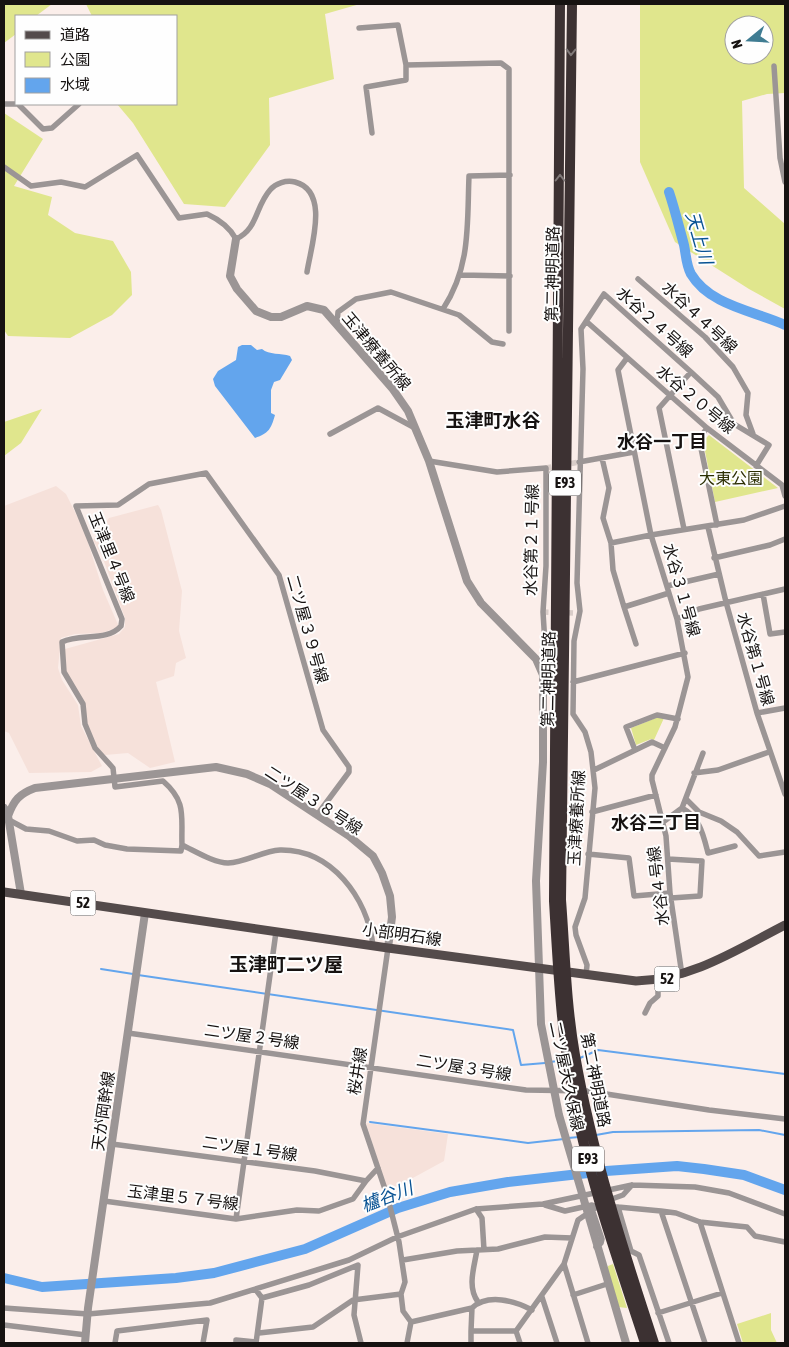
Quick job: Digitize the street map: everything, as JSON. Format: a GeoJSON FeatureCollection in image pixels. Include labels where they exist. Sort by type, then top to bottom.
{"type":"FeatureCollection","features":[{"type":"Feature","properties":{"kind":"highway","name":"第二神明道路"},"geometry":{"type":"LineString","coordinates":[[560,4],[554,901],[562,962]]}},
{"type":"Feature","properties":{"kind":"highway","name":"第二神明道路"},"geometry":{"type":"LineString","coordinates":[[572,4],[561,900],[562,962],[570,1054],[622,1261],[645,1343]]}},
{"type":"Feature","properties":{"kind":"highway","name":"第二神明道路"},"geometry":{"type":"LineString","coordinates":[[622,1261],[654,1343]]}},
{"type":"Feature","properties":{"kind":"main road","name":"小部明石線"},"geometry":{"type":"LineString","coordinates":[[4,892],[373,946],[636,981],[658,980],[682,975],[785,924]]}},
{"type":"Feature","properties":{"kind":"street"},"geometry":{"type":"LineString","coordinates":[[359,28],[398,25],[406,65],[406,80],[366,87],[372,133]]}},
{"type":"Feature","properties":{"kind":"street"},"geometry":{"type":"LineString","coordinates":[[406,65],[501,63],[509,69],[510,331]]}},
{"type":"Feature","properties":{"kind":"street"},"geometry":{"type":"LineString","coordinates":[[774,66],[780,158],[785,182]]}},
{"type":"Feature","properties":{"kind":"street"},"geometry":{"type":"LineString","coordinates":[[18,105],[43,129],[52,128],[78,105]]}},
{"type":"Feature","properties":{"kind":"street"},"geometry":{"type":"LineString","coordinates":[[4,167],[31,186],[61,182],[85,187],[137,155],[180,218],[207,214],[227,228],[236,240],[249,231],[264,198],[272,187],[290,181],[300,184],[311,192],[317,208],[307,272]]}},
{"type":"Feature","properties":{"kind":"street"},"geometry":{"type":"LineString","coordinates":[[443,309],[461,276],[466,251],[469,176],[510,175]]}},
{"type":"Feature","properties":{"kind":"street","name":"玉津療養所線"},"geometry":{"type":"LineString","coordinates":[[236,240],[230,276],[237,290],[256,311],[271,317],[280,317],[307,306],[324,310],[392,388],[418,430],[467,581],[481,603],[536,659],[541,668]]}},
{"type":"Feature","properties":{"kind":"street"},"geometry":{"type":"LineString","coordinates":[[461,276],[510,276]]}},
{"type":"Feature","properties":{"kind":"street","name":"水谷４４号線"},"geometry":{"type":"LineString","coordinates":[[638,278],[705,337],[734,368],[748,393],[746,415],[753,434]]}},
{"type":"Feature","properties":{"kind":"street"},"geometry":{"type":"LineString","coordinates":[[337,323],[338,312],[356,299],[391,292],[460,315],[492,342],[502,344]]}},
{"type":"Feature","properties":{"kind":"street","name":"水谷２４号線"},"geometry":{"type":"LineString","coordinates":[[580,611],[577,583],[583,369],[580,329],[587,322],[604,294],[691,372],[659,408],[684,529]]}},
{"type":"Feature","properties":{"kind":"street","name":"水谷２０号線"},"geometry":{"type":"LineString","coordinates":[[587,322],[707,428],[782,485],[785,496]]}},
{"type":"Feature","properties":{"kind":"street","name":"水谷３１号線"},"geometry":{"type":"LineString","coordinates":[[627,358],[618,370],[634,452],[651,535],[670,593],[685,653]]}},
{"type":"Feature","properties":{"kind":"street"},"geometry":{"type":"LineString","coordinates":[[691,372],[718,398],[734,424],[770,445],[756,466]]}},
{"type":"Feature","properties":{"kind":"street"},"geometry":{"type":"LineString","coordinates":[[330,434],[378,408],[418,430]]}},
{"type":"Feature","properties":{"kind":"street"},"geometry":{"type":"LineString","coordinates":[[707,428],[699,439],[717,525]]}},
{"type":"Feature","properties":{"kind":"street"},"geometry":{"type":"LineString","coordinates":[[579,462],[634,452]]}},
{"type":"Feature","properties":{"kind":"street"},"geometry":{"type":"LineString","coordinates":[[602,458],[609,488],[603,518],[611,543],[613,570],[636,644]]}},
{"type":"Feature","properties":{"kind":"street","name":"水谷第２１号線"},"geometry":{"type":"LineString","coordinates":[[428,461],[497,472],[546,468],[546,566],[543,612],[546,660],[541,668]]}},
{"type":"Feature","properties":{"kind":"street","name":"二ツ屋３９号線"},"geometry":{"type":"LineString","coordinates":[[76,506],[118,505],[149,484],[206,473],[279,574],[323,730],[349,767],[349,772],[317,815]]}},
{"type":"Feature","properties":{"kind":"street","name":"玉津里４号線"},"geometry":{"type":"LineString","coordinates":[[76,506],[122,619],[121,626],[112,632],[101,636],[69,638],[62,642],[61,656],[64,672],[83,704],[85,724],[96,748],[113,768],[114,779]]}},
{"type":"Feature","properties":{"kind":"street"},"geometry":{"type":"LineString","coordinates":[[611,543],[744,520],[785,506]]}},
{"type":"Feature","properties":{"kind":"street","name":"水谷第１号線"},"geometry":{"type":"LineString","coordinates":[[708,527],[718,574],[757,713],[769,752],[783,776],[785,794]]}},
{"type":"Feature","properties":{"kind":"street"},"geometry":{"type":"LineString","coordinates":[[714,558],[770,545],[785,539]]}},
{"type":"Feature","properties":{"kind":"street"},"geometry":{"type":"LineString","coordinates":[[667,586],[718,574]]}},
{"type":"Feature","properties":{"kind":"street"},"geometry":{"type":"LineString","coordinates":[[677,618],[699,609],[785,589]]}},
{"type":"Feature","properties":{"kind":"street"},"geometry":{"type":"LineString","coordinates":[[624,607],[670,593]]}},
{"type":"Feature","properties":{"kind":"street"},"geometry":{"type":"LineString","coordinates":[[763,594],[770,634],[785,632]]}},
{"type":"Feature","properties":{"kind":"street"},"geometry":{"type":"LineString","coordinates":[[573,613],[580,611]]}},
{"type":"Feature","properties":{"kind":"street","name":"玉津療養所線"},"geometry":{"type":"LineString","coordinates":[[580,611],[574,640],[573,714],[585,732],[594,770],[585,898],[575,927],[587,965],[586,975]]}},
{"type":"Feature","properties":{"kind":"street"},"geometry":{"type":"LineString","coordinates":[[573,682],[685,653]]}},
{"type":"Feature","properties":{"kind":"street","name":"水谷４号線"},"geometry":{"type":"LineString","coordinates":[[682,975],[663,822],[652,775],[678,719],[688,677],[685,653]]}},
{"type":"Feature","properties":{"kind":"street"},"geometry":{"type":"LineString","coordinates":[[538,967],[536,881],[544,713],[541,668]]}},
{"type":"Feature","properties":{"kind":"street"},"geometry":{"type":"LineString","coordinates":[[757,713],[785,708]]}},
{"type":"Feature","properties":{"kind":"street"},"geometry":{"type":"LineString","coordinates":[[635,750],[626,727],[657,715],[678,719]]}},
{"type":"Feature","properties":{"kind":"street"},"geometry":{"type":"LineString","coordinates":[[594,770],[652,742],[665,748]]}},
{"type":"Feature","properties":{"kind":"street"},"geometry":{"type":"LineString","coordinates":[[694,773],[718,770],[769,752]]}},
{"type":"Feature","properties":{"kind":"street"},"geometry":{"type":"LineString","coordinates":[[663,822],[682,808],[703,753]]}},
{"type":"Feature","properties":{"kind":"street","name":"二ツ屋３８号線"},"geometry":{"type":"LineString","coordinates":[[7,817],[14,801],[22,793],[35,788],[216,767],[246,774],[270,784],[349,836],[373,856],[382,872],[390,896],[392,917],[388,948]]}},
{"type":"Feature","properties":{"kind":"street"},"geometry":{"type":"LineString","coordinates":[[7,817],[26,829],[49,831],[77,841],[94,840],[105,845],[127,849],[181,851],[180,803],[178,796],[171,788],[163,781],[115,787],[114,779]]}},
{"type":"Feature","properties":{"kind":"street"},"geometry":{"type":"LineString","coordinates":[[592,812],[656,795]]}},
{"type":"Feature","properties":{"kind":"street"},"geometry":{"type":"LineString","coordinates":[[686,800],[699,812],[721,821],[737,832],[759,856],[785,852]]}},
{"type":"Feature","properties":{"kind":"street"},"geometry":{"type":"LineString","coordinates":[[4,808],[21,894]]}},
{"type":"Feature","properties":{"kind":"street"},"geometry":{"type":"LineString","coordinates":[[682,808],[692,813],[702,830],[708,853],[735,846]]}},
{"type":"Feature","properties":{"kind":"street"},"geometry":{"type":"LineString","coordinates":[[182,845],[226,863],[280,850],[314,856],[334,869],[348,884],[367,915],[373,946]]}},
{"type":"Feature","properties":{"kind":"street"},"geometry":{"type":"LineString","coordinates":[[588,854],[629,858],[634,896],[700,896],[702,861],[668,859]]}},
{"type":"Feature","properties":{"kind":"street","name":"天が岡幹線"},"geometry":{"type":"LineString","coordinates":[[86,1339],[88,1311],[145,912]]}},
{"type":"Feature","properties":{"kind":"street"},"geometry":{"type":"LineString","coordinates":[[236,1220],[276,932]]}},
{"type":"Feature","properties":{"kind":"street","name":"桜井線"},"geometry":{"type":"LineString","coordinates":[[388,948],[372,1067],[362,1124],[387,1195],[402,1260],[405,1282],[402,1294],[403,1311],[411,1322]]}},
{"type":"Feature","properties":{"kind":"street","name":"二ツ屋大久保線"},"geometry":{"type":"LineString","coordinates":[[538,967],[541,1024],[553,1090],[596,1246],[626,1343]]}},
{"type":"Feature","properties":{"kind":"street"},"geometry":{"type":"LineString","coordinates":[[645,1014],[650,1003],[658,996],[658,980]]}},
{"type":"Feature","properties":{"kind":"street","name":"二ツ屋２号線"},"geometry":{"type":"LineString","coordinates":[[128,1033],[372,1067]]}},
{"type":"Feature","properties":{"kind":"street","name":"二ツ屋３号線"},"geometry":{"type":"LineString","coordinates":[[372,1067],[526,1090],[587,1091],[708,1110],[785,1119]]}},
{"type":"Feature","properties":{"kind":"street","name":"二ツ屋１号線"},"geometry":{"type":"LineString","coordinates":[[112,1144],[243,1161],[366,1181]]}},
{"type":"Feature","properties":{"kind":"street"},"geometry":{"type":"LineString","coordinates":[[366,1181],[378,1168]]}},
{"type":"Feature","properties":{"kind":"street","name":"玉津里５７号線"},"geometry":{"type":"LineString","coordinates":[[104,1201],[236,1220],[297,1210],[319,1211],[353,1199],[366,1181]]}},
{"type":"Feature","properties":{"kind":"street"},"geometry":{"type":"LineString","coordinates":[[516,1331],[564,1264],[578,1220],[594,1208],[623,1195],[632,1185]]}},
{"type":"Feature","properties":{"kind":"street"},"geometry":{"type":"LineString","coordinates":[[4,1315],[4,1308],[88,1311],[210,1303],[349,1260],[396,1234],[476,1208],[543,1204],[632,1185],[695,1187],[729,1193],[785,1214]]}},
{"type":"Feature","properties":{"kind":"street"},"geometry":{"type":"LineString","coordinates":[[543,1204],[565,1211],[618,1207],[661,1210],[676,1213],[700,1222],[747,1227],[755,1236],[785,1242]]}},
{"type":"Feature","properties":{"kind":"street"},"geometry":{"type":"LineString","coordinates":[[618,1207],[631,1251],[639,1255],[669,1343]]}},
{"type":"Feature","properties":{"kind":"street"},"geometry":{"type":"LineString","coordinates":[[476,1208],[482,1218],[481,1250],[472,1280],[474,1297],[478,1302]]}},
{"type":"Feature","properties":{"kind":"street"},"geometry":{"type":"LineString","coordinates":[[594,1208],[602,1239],[602,1243],[596,1246]]}},
{"type":"Feature","properties":{"kind":"street"},"geometry":{"type":"LineString","coordinates":[[661,1210],[705,1343]]}},
{"type":"Feature","properties":{"kind":"street"},"geometry":{"type":"LineString","coordinates":[[700,1222],[739,1343]]}},
{"type":"Feature","properties":{"kind":"street"},"geometry":{"type":"LineString","coordinates":[[402,1260],[457,1251],[481,1250],[545,1237],[572,1238]]}},
{"type":"Feature","properties":{"kind":"street"},"geometry":{"type":"LineString","coordinates":[[564,1264],[588,1343]]}},
{"type":"Feature","properties":{"kind":"street"},"geometry":{"type":"LineString","coordinates":[[262,1298],[309,1285],[358,1265],[353,1300],[354,1315],[361,1343]]}},
{"type":"Feature","properties":{"kind":"street"},"geometry":{"type":"LineString","coordinates":[[573,1295],[607,1284]]}},
{"type":"Feature","properties":{"kind":"street"},"geometry":{"type":"LineString","coordinates":[[236,1343],[236,1340],[256,1343],[259,1333],[262,1298],[256,1290]]}},
{"type":"Feature","properties":{"kind":"street"},"geometry":{"type":"LineString","coordinates":[[658,1313],[722,1292]]}},
{"type":"Feature","properties":{"kind":"street"},"geometry":{"type":"LineString","coordinates":[[259,1333],[313,1327],[353,1300],[402,1294]]}},
{"type":"Feature","properties":{"kind":"street"},"geometry":{"type":"LineString","coordinates":[[542,1297],[557,1343]]}},
{"type":"Feature","properties":{"kind":"street"},"geometry":{"type":"LineString","coordinates":[[407,1343],[411,1322],[472,1308],[478,1302],[511,1300],[532,1310]]}},
{"type":"Feature","properties":{"kind":"street"},"geometry":{"type":"LineString","coordinates":[[471,1343],[472,1308]]}},
{"type":"Feature","properties":{"kind":"street"},"geometry":{"type":"LineString","coordinates":[[115,1343],[117,1331],[207,1320],[203,1343]]}},
{"type":"Feature","properties":{"kind":"street"},"geometry":{"type":"LineString","coordinates":[[4,1325],[86,1339]]}},
{"type":"Feature","properties":{"kind":"street"},"geometry":{"type":"LineString","coordinates":[[471,1331],[516,1331]]}},
{"type":"Feature","properties":{"kind":"street"},"geometry":{"type":"LineString","coordinates":[[516,1331],[520,1343]]}},
{"type":"Feature","properties":{"kind":"shaded area"},"geometry":{"type":"Polygon","coordinates":[[[56,486],[66,494],[84,530],[103,590],[119,627],[102,633],[75,634],[61,638],[58,668],[62,680],[78,705],[81,726],[102,766],[91,772],[29,773],[9,733],[4,731],[4,506],[56,486]]]}},
{"type":"Feature","properties":{"kind":"shaded area"},"geometry":{"type":"Polygon","coordinates":[[[158,505],[161,510],[182,591],[179,631],[186,658],[176,663],[174,676],[156,682],[175,762],[150,768],[128,753],[105,755],[98,749],[85,722],[83,703],[68,678],[64,662],[65,649],[119,634],[125,627],[125,618],[102,556],[93,540],[109,518],[158,505]]]}},
{"type":"Feature","properties":{"kind":"shaded area"},"geometry":{"type":"Polygon","coordinates":[[[366,1123],[448,1134],[444,1161],[387,1190],[366,1123]]]}},
{"type":"Feature","properties":{"kind":"green space"},"geometry":{"type":"Polygon","coordinates":[[[4,4],[52,4],[37,15],[15,15],[15,35],[4,43],[4,4]]]}},
{"type":"Feature","properties":{"kind":"green space"},"geometry":{"type":"Polygon","coordinates":[[[86,4],[360,4],[325,14],[334,79],[269,98],[270,145],[225,207],[184,204],[133,123],[118,105],[178,105],[178,15],[92,15],[86,4]]]}},
{"type":"Feature","properties":{"kind":"green space"},"geometry":{"type":"Polygon","coordinates":[[[640,4],[785,4],[785,93],[767,94],[742,101],[744,188],[785,224],[785,309],[749,289],[675,242],[640,162],[640,4]]]}},
{"type":"Feature","properties":{"kind":"green space"},"geometry":{"type":"Polygon","coordinates":[[[4,113],[43,139],[14,186],[52,197],[48,215],[75,233],[113,241],[131,272],[132,295],[112,315],[70,338],[8,336],[4,330],[4,113]]]}},
{"type":"Feature","properties":{"kind":"green space"},"geometry":{"type":"Polygon","coordinates":[[[42,409],[21,443],[4,456],[4,422],[42,409]]]}},
{"type":"Feature","properties":{"kind":"green space","name":"大東公園"},"geometry":{"type":"Polygon","coordinates":[[[709,435],[778,488],[715,502],[703,441],[709,435]]]}},
{"type":"Feature","properties":{"kind":"green space"},"geometry":{"type":"Polygon","coordinates":[[[656,718],[664,718],[654,740],[651,739],[636,745],[631,728],[656,718]]]}},
{"type":"Feature","properties":{"kind":"green space"},"geometry":{"type":"Polygon","coordinates":[[[613,1264],[627,1308],[618,1307],[607,1272],[608,1266],[613,1264]]]}},
{"type":"Feature","properties":{"kind":"green space"},"geometry":{"type":"Polygon","coordinates":[[[771,1313],[771,1330],[777,1343],[743,1343],[737,1324],[771,1313]]]}},
{"type":"Feature","properties":{"kind":"water"},"geometry":{"type":"Polygon","coordinates":[[[251,345],[257,350],[262,349],[290,356],[292,360],[280,380],[274,382],[271,390],[271,413],[275,415],[271,427],[255,438],[215,386],[213,379],[218,371],[236,360],[238,347],[251,345]]]}},
{"type":"Feature","properties":{"kind":"waterway","name":"天上川"},"geometry":{"type":"LineString","coordinates":[[669,192],[684,245],[688,267],[699,285],[721,301],[785,325]]}},
{"type":"Feature","properties":{"kind":"waterway"},"geometry":{"type":"LineString","coordinates":[[101,969],[133,974]]}},
{"type":"Feature","properties":{"kind":"waterway"},"geometry":{"type":"LineString","coordinates":[[138,975],[513,1030],[521,1065],[545,1063]]}},
{"type":"Feature","properties":{"kind":"waterway"},"geometry":{"type":"LineString","coordinates":[[580,1058],[598,1050],[785,1074]]}},
{"type":"Feature","properties":{"kind":"waterway"},"geometry":{"type":"LineString","coordinates":[[550,1062],[565,1060]]}},
{"type":"Feature","properties":{"kind":"waterway"},"geometry":{"type":"LineString","coordinates":[[370,1122],[528,1143],[564,1139]]}},
{"type":"Feature","properties":{"kind":"waterway"},"geometry":{"type":"LineString","coordinates":[[596,1135],[613,1132],[759,1130],[785,1135]]}},
{"type":"Feature","properties":{"kind":"waterway"},"geometry":{"type":"LineString","coordinates":[[568,1138],[579,1137]]}},
{"type":"Feature","properties":{"kind":"waterway","name":"櫨谷川"},"geometry":{"type":"LineString","coordinates":[[4,1278],[42,1287],[176,1278],[214,1273],[305,1249],[398,1208],[450,1192],[508,1182],[606,1171],[677,1166],[744,1175],[785,1190]]}},
{"type":"Feature","properties":{"kind":"tunnel"},"geometry":{"type":"LineString","coordinates":[[546,468],[579,462]]}},
{"type":"Feature","properties":{"kind":"tunnel"},"geometry":{"type":"LineString","coordinates":[[543,612],[573,613]]}},
{"type":"Feature","properties":{"kind":"district","name":"玉津町水谷"},"geometry":{"type":"Point","coordinates":[493,420]}},
{"type":"Feature","properties":{"kind":"district","name":"水谷一丁目"},"geometry":{"type":"Point","coordinates":[662,442]}},
{"type":"Feature","properties":{"kind":"district","name":"水谷三丁目"},"geometry":{"type":"Point","coordinates":[656,823]}},
{"type":"Feature","properties":{"kind":"district","name":"玉津町二ツ屋"},"geometry":{"type":"Point","coordinates":[286,964]}}]}
